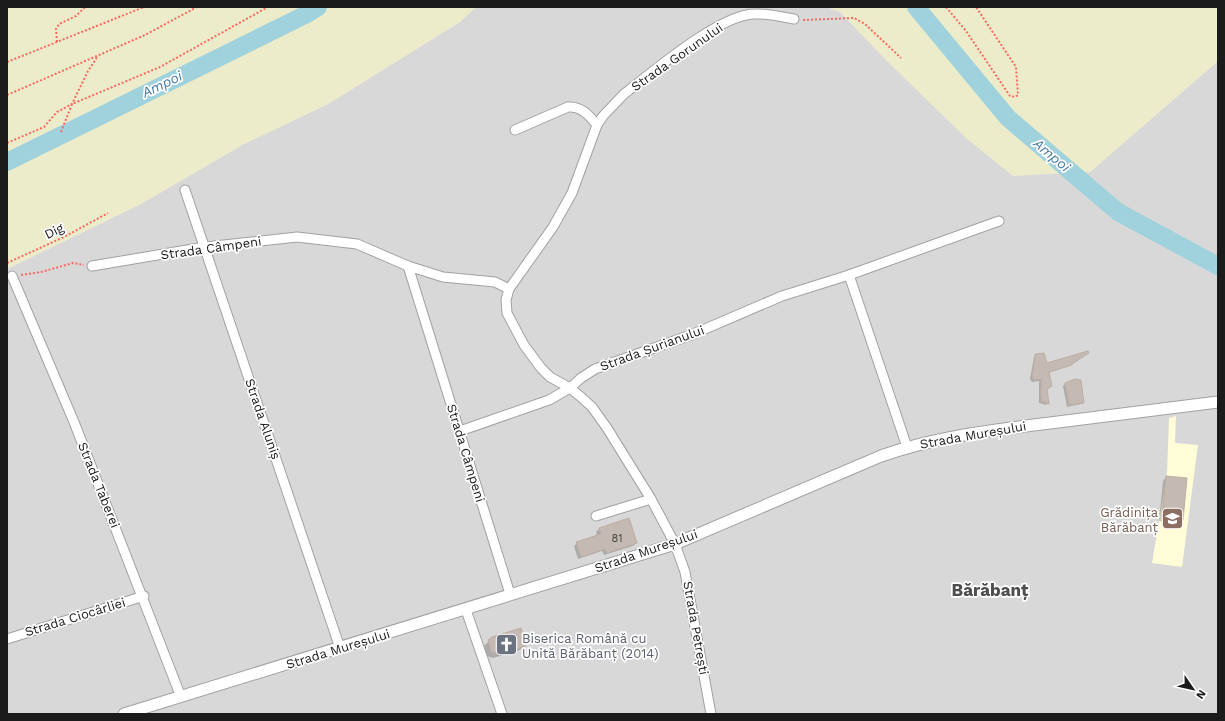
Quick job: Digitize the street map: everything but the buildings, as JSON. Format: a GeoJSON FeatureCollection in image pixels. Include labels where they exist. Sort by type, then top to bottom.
{"type":"FeatureCollection","features":[{"type":"Feature","properties":{"kind":"street","name":"Strada Gorunului"},"geometry":{"type":"LineString","coordinates":[[675,544],[651,499],[607,428],[592,408],[570,388],[550,377],[541,368],[524,344],[507,313],[506,300],[509,289],[552,228],[572,192],[597,125],[608,110],[624,94],[719,26],[734,18],[755,14],[794,19]]}},
{"type":"Feature","properties":{"kind":"street"},"geometry":{"type":"LineString","coordinates":[[515,130],[568,107],[574,106],[581,110],[597,125]]}},
{"type":"Feature","properties":{"kind":"street","name":"Strada Aluniș"},"geometry":{"type":"LineString","coordinates":[[185,190],[340,648]]}},
{"type":"Feature","properties":{"kind":"street","name":"Strada Șurianului"},"geometry":{"type":"LineString","coordinates":[[460,431],[549,400],[570,388],[580,378],[595,369],[691,335],[782,296],[999,221]]}},
{"type":"Feature","properties":{"kind":"street","name":"Strada Câmpeni"},"geometry":{"type":"LineString","coordinates":[[92,266],[205,247],[297,237],[344,241],[358,244],[408,266],[443,277],[495,282],[509,289]]}},
{"type":"Feature","properties":{"kind":"street","name":"Strada Câmpeni"},"geometry":{"type":"LineString","coordinates":[[408,266],[510,594]]}},
{"type":"Feature","properties":{"kind":"street"},"geometry":{"type":"LineString","coordinates":[[849,274],[907,447]]}},
{"type":"Feature","properties":{"kind":"street","name":"Strada Taberei"},"geometry":{"type":"LineString","coordinates":[[12,276],[74,422],[144,596],[181,697]]}},
{"type":"Feature","properties":{"kind":"street","name":"Strada Mureșului"},"geometry":{"type":"LineString","coordinates":[[124,714],[466,610],[510,594],[675,544],[880,456],[907,447],[943,438],[995,430],[1218,402]]}},
{"type":"Feature","properties":{"kind":"street"},"geometry":{"type":"LineString","coordinates":[[596,516],[651,499]]}},
{"type":"Feature","properties":{"kind":"street","name":"Strada Petrești"},"geometry":{"type":"LineString","coordinates":[[675,544],[685,572],[711,714]]}},
{"type":"Feature","properties":{"kind":"street","name":"Strada Ciocârliei"},"geometry":{"type":"LineString","coordinates":[[7,638],[144,596]]}},
{"type":"Feature","properties":{"kind":"street"},"geometry":{"type":"LineString","coordinates":[[466,610],[502,714]]}},
{"type":"Feature","properties":{"kind":"path"},"geometry":{"type":"LineString","coordinates":[[57,42],[56,29],[59,24],[76,16],[85,7]]}},
{"type":"Feature","properties":{"kind":"path"},"geometry":{"type":"LineString","coordinates":[[7,62],[144,7]]}},
{"type":"Feature","properties":{"kind":"path"},"geometry":{"type":"LineString","coordinates":[[7,95],[145,35],[197,7]]}},
{"type":"Feature","properties":{"kind":"path"},"geometry":{"type":"LineString","coordinates":[[7,142],[44,127],[57,112],[72,104],[160,67],[268,7]]}},
{"type":"Feature","properties":{"kind":"path"},"geometry":{"type":"LineString","coordinates":[[946,7],[970,37],[1010,96],[1015,98],[1018,95],[1016,67],[976,7]]}},
{"type":"Feature","properties":{"kind":"path"},"geometry":{"type":"LineString","coordinates":[[794,19],[808,21],[854,18],[864,24],[901,58]]}},
{"type":"Feature","properties":{"kind":"path"},"geometry":{"type":"LineString","coordinates":[[61,132],[72,104],[88,71],[98,55]]}},
{"type":"Feature","properties":{"kind":"path","name":"Dig"},"geometry":{"type":"LineString","coordinates":[[7,263],[64,237],[108,213]]}},
{"type":"Feature","properties":{"kind":"path"},"geometry":{"type":"LineString","coordinates":[[12,276],[41,272],[73,263],[92,266]]}},
{"type":"Feature","properties":{"kind":"shaded area"},"geometry":{"type":"Polygon","coordinates":[[[476,7],[827,7],[840,12],[888,62],[1090,172],[1218,61],[1218,714],[7,714],[7,269],[141,204],[244,144],[328,104],[460,22],[476,7]]]}},
{"type":"Feature","properties":{"kind":"shaded area","name":"Grădinița Bărăbanț"},"geometry":{"type":"Polygon","coordinates":[[[1176,416],[1175,443],[1198,445],[1182,567],[1152,563],[1167,474],[1169,418],[1176,416]]]}},
{"type":"Feature","properties":{"kind":"green space"},"geometry":{"type":"Polygon","coordinates":[[[7,7],[476,7],[460,22],[328,104],[244,144],[141,204],[7,269],[7,7]]]}},
{"type":"Feature","properties":{"kind":"green space"},"geometry":{"type":"Polygon","coordinates":[[[827,7],[1218,7],[1218,61],[1090,172],[1013,176],[966,138],[888,62],[840,12],[827,7]]]}},
{"type":"Feature","properties":{"kind":"waterway","name":"Ampoi"},"geometry":{"type":"LineString","coordinates":[[7,162],[305,15],[318,7]]}},
{"type":"Feature","properties":{"kind":"waterway","name":"Ampoi"},"geometry":{"type":"LineString","coordinates":[[916,7],[1008,118],[1118,212],[1218,266]]}},
{"type":"Feature","properties":{"kind":"place","name":"Grădinița Bărăbanț"},"geometry":{"type":"Point","coordinates":[1173,519]}},
{"type":"Feature","properties":{"kind":"place","name":"Biserica Română cu Unită Bărăbanț (2014)"},"geometry":{"type":"Point","coordinates":[507,645]}},
{"type":"Feature","properties":{"kind":"district","name":"Bărăbanț"},"geometry":{"type":"Point","coordinates":[990,590]}}]}
